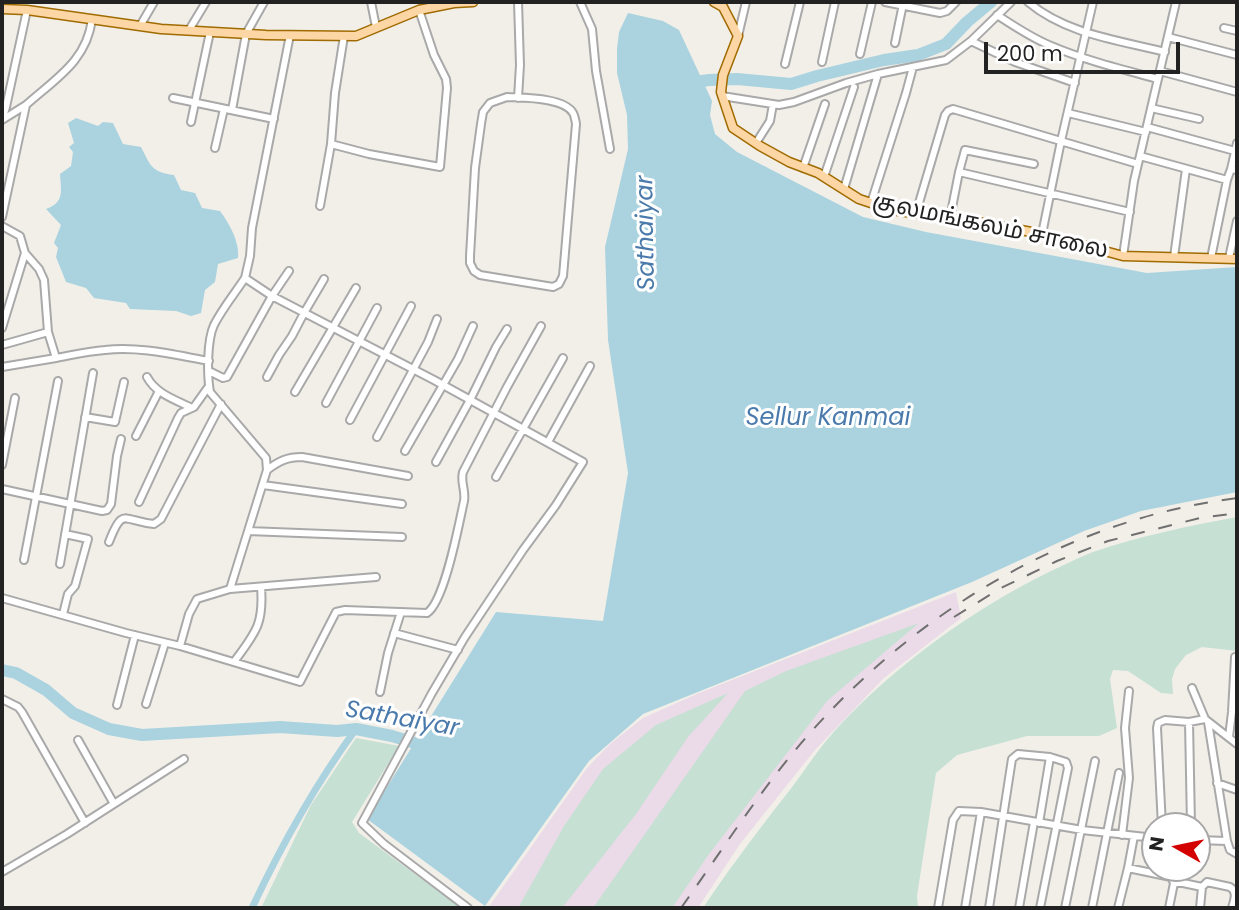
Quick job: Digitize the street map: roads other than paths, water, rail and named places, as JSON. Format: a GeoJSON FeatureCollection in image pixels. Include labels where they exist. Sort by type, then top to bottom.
{"type":"FeatureCollection","features":[{"type":"Feature","properties":{"kind":"main road"},"geometry":{"type":"LineString","coordinates":[[2,9],[210,32],[356,36],[423,7],[473,2]]}},
{"type":"Feature","properties":{"kind":"main road"},"geometry":{"type":"LineString","coordinates":[[714,2],[723,7],[738,36],[723,75],[721,94]]}},
{"type":"Feature","properties":{"kind":"main road","name":"குலமங்கலம் சாலை"},"geometry":{"type":"LineString","coordinates":[[721,94],[733,128],[789,162],[824,177],[859,199],[892,210],[1042,234],[1123,256],[1233,259]]}},
{"type":"Feature","properties":{"kind":"street"},"geometry":{"type":"LineString","coordinates":[[140,26],[154,2]]}},
{"type":"Feature","properties":{"kind":"street"},"geometry":{"type":"LineString","coordinates":[[189,30],[206,2]]}},
{"type":"Feature","properties":{"kind":"street"},"geometry":{"type":"LineString","coordinates":[[215,148],[228,109],[246,34],[264,2]]}},
{"type":"Feature","properties":{"kind":"street"},"geometry":{"type":"LineString","coordinates":[[371,2],[376,27]]}},
{"type":"Feature","properties":{"kind":"street"},"geometry":{"type":"LineString","coordinates":[[518,2],[518,98]]}},
{"type":"Feature","properties":{"kind":"street"},"geometry":{"type":"LineString","coordinates":[[580,2],[592,29],[596,71],[610,149]]}},
{"type":"Feature","properties":{"kind":"street"},"geometry":{"type":"LineString","coordinates":[[738,36],[746,2]]}},
{"type":"Feature","properties":{"kind":"street"},"geometry":{"type":"LineString","coordinates":[[785,64],[800,2]]}},
{"type":"Feature","properties":{"kind":"street"},"geometry":{"type":"LineString","coordinates":[[822,62],[835,2]]}},
{"type":"Feature","properties":{"kind":"street"},"geometry":{"type":"LineString","coordinates":[[860,54],[872,2]]}},
{"type":"Feature","properties":{"kind":"street"},"geometry":{"type":"LineString","coordinates":[[885,2],[940,13],[947,11],[956,2]]}},
{"type":"Feature","properties":{"kind":"street"},"geometry":{"type":"LineString","coordinates":[[721,94],[779,105],[878,74],[946,60],[971,41],[1011,2]]}},
{"type":"Feature","properties":{"kind":"street"},"geometry":{"type":"LineString","coordinates":[[1028,2],[1042,13],[1086,33],[1165,52]]}},
{"type":"Feature","properties":{"kind":"street"},"geometry":{"type":"LineString","coordinates":[[1042,234],[1093,2]]}},
{"type":"Feature","properties":{"kind":"street"},"geometry":{"type":"LineString","coordinates":[[1123,256],[1139,160],[1176,2]]}},
{"type":"Feature","properties":{"kind":"street"},"geometry":{"type":"LineString","coordinates":[[895,43],[903,4]]}},
{"type":"Feature","properties":{"kind":"street"},"geometry":{"type":"LineString","coordinates":[[331,144],[440,167],[447,88],[446,79],[434,55],[423,7]]}},
{"type":"Feature","properties":{"kind":"street"},"geometry":{"type":"LineString","coordinates":[[2,120],[27,10]]}},
{"type":"Feature","properties":{"kind":"street"},"geometry":{"type":"LineString","coordinates":[[997,15],[1028,35],[1081,57],[1158,79]]}},
{"type":"Feature","properties":{"kind":"street"},"geometry":{"type":"LineString","coordinates":[[2,120],[26,105],[74,63],[90,34],[92,19]]}},
{"type":"Feature","properties":{"kind":"street"},"geometry":{"type":"LineString","coordinates":[[1224,28],[1237,32]]}},
{"type":"Feature","properties":{"kind":"street"},"geometry":{"type":"LineString","coordinates":[[191,122],[210,32]]}},
{"type":"Feature","properties":{"kind":"street"},"geometry":{"type":"LineString","coordinates":[[230,589],[267,470],[266,457],[210,392],[210,342],[214,326],[245,278],[252,228],[290,35]]}},
{"type":"Feature","properties":{"kind":"street"},"geometry":{"type":"LineString","coordinates":[[320,206],[331,144],[335,93],[344,36]]}},
{"type":"Feature","properties":{"kind":"street"},"geometry":{"type":"LineString","coordinates":[[1168,37],[1237,55]]}},
{"type":"Feature","properties":{"kind":"street"},"geometry":{"type":"LineString","coordinates":[[971,41],[1025,66],[1075,83]]}},
{"type":"Feature","properties":{"kind":"street"},"geometry":{"type":"LineString","coordinates":[[871,203],[912,67]]}},
{"type":"Feature","properties":{"kind":"street"},"geometry":{"type":"LineString","coordinates":[[1160,71],[1237,92]]}},
{"type":"Feature","properties":{"kind":"street"},"geometry":{"type":"LineString","coordinates":[[844,189],[878,74]]}},
{"type":"Feature","properties":{"kind":"street"},"geometry":{"type":"LineString","coordinates":[[824,177],[854,88]]}},
{"type":"Feature","properties":{"kind":"street"},"geometry":{"type":"LineString","coordinates":[[173,98],[274,119]]}},
{"type":"Feature","properties":{"kind":"street"},"geometry":{"type":"LineString","coordinates":[[518,98],[561,103],[573,113],[576,124],[563,276],[559,284],[553,287],[480,275],[470,264],[475,168],[483,112],[489,103],[498,99],[518,98]]}},
{"type":"Feature","properties":{"kind":"street"},"geometry":{"type":"LineString","coordinates":[[756,143],[770,121],[773,104]]}},
{"type":"Feature","properties":{"kind":"street"},"geometry":{"type":"LineString","coordinates":[[803,168],[825,104]]}},
{"type":"Feature","properties":{"kind":"street"},"geometry":{"type":"LineString","coordinates":[[2,217],[26,105]]}},
{"type":"Feature","properties":{"kind":"street"},"geometry":{"type":"LineString","coordinates":[[1152,108],[1199,120]]}},
{"type":"Feature","properties":{"kind":"street"},"geometry":{"type":"LineString","coordinates":[[916,213],[948,111],[958,110],[1061,141],[1227,180]]}},
{"type":"Feature","properties":{"kind":"street"},"geometry":{"type":"LineString","coordinates":[[1068,113],[1236,147],[1234,170],[1227,180],[1211,258]]}},
{"type":"Feature","properties":{"kind":"street"},"geometry":{"type":"LineString","coordinates":[[950,218],[963,153],[967,149],[1034,164]]}},
{"type":"Feature","properties":{"kind":"street"},"geometry":{"type":"LineString","coordinates":[[1174,257],[1186,169]]}},
{"type":"Feature","properties":{"kind":"street"},"geometry":{"type":"LineString","coordinates":[[959,172],[1130,212]]}},
{"type":"Feature","properties":{"kind":"street"},"geometry":{"type":"LineString","coordinates":[[1233,259],[1237,221]]}},
{"type":"Feature","properties":{"kind":"street"},"geometry":{"type":"LineString","coordinates":[[2,226],[20,236],[25,253],[44,280],[48,332],[56,358]]}},
{"type":"Feature","properties":{"kind":"street"},"geometry":{"type":"LineString","coordinates":[[2,328],[25,253]]}},
{"type":"Feature","properties":{"kind":"street"},"geometry":{"type":"LineString","coordinates":[[209,371],[223,378],[227,377],[289,271]]}},
{"type":"Feature","properties":{"kind":"street"},"geometry":{"type":"LineString","coordinates":[[245,278],[272,296],[494,412],[583,462],[458,650],[362,822],[384,844],[468,908]]}},
{"type":"Feature","properties":{"kind":"street"},"geometry":{"type":"LineString","coordinates":[[267,377],[324,279]]}},
{"type":"Feature","properties":{"kind":"street"},"geometry":{"type":"LineString","coordinates":[[295,392],[356,288]]}},
{"type":"Feature","properties":{"kind":"street"},"geometry":{"type":"LineString","coordinates":[[350,420],[411,306]]}},
{"type":"Feature","properties":{"kind":"street"},"geometry":{"type":"LineString","coordinates":[[326,403],[377,308]]}},
{"type":"Feature","properties":{"kind":"street"},"geometry":{"type":"LineString","coordinates":[[377,437],[437,319]]}},
{"type":"Feature","properties":{"kind":"street"},"geometry":{"type":"LineString","coordinates":[[405,451],[458,359],[473,326]]}},
{"type":"Feature","properties":{"kind":"street"},"geometry":{"type":"LineString","coordinates":[[2,598],[300,681],[336,612],[427,613],[435,606],[451,560],[466,493],[462,480],[494,412],[541,326]]}},
{"type":"Feature","properties":{"kind":"street"},"geometry":{"type":"LineString","coordinates":[[436,462],[508,329]]}},
{"type":"Feature","properties":{"kind":"street"},"geometry":{"type":"LineString","coordinates":[[2,345],[48,332]]}},
{"type":"Feature","properties":{"kind":"street"},"geometry":{"type":"LineString","coordinates":[[2,367],[105,349],[159,352],[209,361]]}},
{"type":"Feature","properties":{"kind":"street"},"geometry":{"type":"LineString","coordinates":[[496,477],[563,358]]}},
{"type":"Feature","properties":{"kind":"street"},"geometry":{"type":"LineString","coordinates":[[548,442],[590,366]]}},
{"type":"Feature","properties":{"kind":"street"},"geometry":{"type":"LineString","coordinates":[[60,564],[93,373]]}},
{"type":"Feature","properties":{"kind":"street"},"geometry":{"type":"LineString","coordinates":[[147,377],[159,391],[192,408]]}},
{"type":"Feature","properties":{"kind":"street"},"geometry":{"type":"LineString","coordinates":[[24,560],[58,381]]}},
{"type":"Feature","properties":{"kind":"street"},"geometry":{"type":"LineString","coordinates":[[85,417],[115,422],[124,382]]}},
{"type":"Feature","properties":{"kind":"street"},"geometry":{"type":"LineString","coordinates":[[139,502],[181,413],[192,408],[209,386]]}},
{"type":"Feature","properties":{"kind":"street"},"geometry":{"type":"LineString","coordinates":[[136,436],[159,391]]}},
{"type":"Feature","properties":{"kind":"street"},"geometry":{"type":"LineString","coordinates":[[2,465],[15,398]]}},
{"type":"Feature","properties":{"kind":"street"},"geometry":{"type":"LineString","coordinates":[[109,542],[120,519],[154,524],[161,519],[220,404]]}},
{"type":"Feature","properties":{"kind":"street"},"geometry":{"type":"LineString","coordinates":[[2,489],[102,510],[110,508],[121,439]]}},
{"type":"Feature","properties":{"kind":"street"},"geometry":{"type":"LineString","coordinates":[[267,470],[289,457],[302,457],[408,476]]}},
{"type":"Feature","properties":{"kind":"street"},"geometry":{"type":"LineString","coordinates":[[262,485],[402,504]]}},
{"type":"Feature","properties":{"kind":"street"},"geometry":{"type":"LineString","coordinates":[[248,531],[402,537]]}},
{"type":"Feature","properties":{"kind":"street"},"geometry":{"type":"LineString","coordinates":[[63,614],[68,594],[75,586],[88,539],[65,534]]}},
{"type":"Feature","properties":{"kind":"street"},"geometry":{"type":"LineString","coordinates":[[180,646],[189,614],[197,599],[230,589],[376,578]]}},
{"type":"Feature","properties":{"kind":"street"},"geometry":{"type":"LineString","coordinates":[[234,662],[255,633],[260,621],[261,587]]}},
{"type":"Feature","properties":{"kind":"street"},"geometry":{"type":"LineString","coordinates":[[380,692],[388,653],[401,612]]}},
{"type":"Feature","properties":{"kind":"street"},"geometry":{"type":"LineString","coordinates":[[394,633],[458,650]]}},
{"type":"Feature","properties":{"kind":"street"},"geometry":{"type":"LineString","coordinates":[[117,705],[135,635]]}},
{"type":"Feature","properties":{"kind":"street"},"geometry":{"type":"LineString","coordinates":[[146,704],[165,643]]}},
{"type":"Feature","properties":{"kind":"street"},"geometry":{"type":"LineString","coordinates":[[1229,737],[1235,657]]}},
{"type":"Feature","properties":{"kind":"street"},"geometry":{"type":"LineString","coordinates":[[1192,688],[1207,720],[1227,841],[1230,850],[1237,854]]}},
{"type":"Feature","properties":{"kind":"street"},"geometry":{"type":"LineString","coordinates":[[1122,835],[1129,778],[1125,727],[1129,691]]}},
{"type":"Feature","properties":{"kind":"street"},"geometry":{"type":"LineString","coordinates":[[3,700],[22,712],[85,823]]}},
{"type":"Feature","properties":{"kind":"street"},"geometry":{"type":"LineString","coordinates":[[1161,812],[1157,728],[1160,721],[1207,720],[1237,744]]}},
{"type":"Feature","properties":{"kind":"street"},"geometry":{"type":"LineString","coordinates":[[1189,722],[1191,812]]}},
{"type":"Feature","properties":{"kind":"street"},"geometry":{"type":"LineString","coordinates":[[78,740],[114,804]]}},
{"type":"Feature","properties":{"kind":"street"},"geometry":{"type":"LineString","coordinates":[[989,908],[1013,757],[1018,754],[1050,757],[1066,762],[1068,768],[1040,908]]}},
{"type":"Feature","properties":{"kind":"street"},"geometry":{"type":"LineString","coordinates":[[1018,908],[1050,757]]}},
{"type":"Feature","properties":{"kind":"street"},"geometry":{"type":"LineString","coordinates":[[2,872],[85,823],[184,759]]}},
{"type":"Feature","properties":{"kind":"street"},"geometry":{"type":"LineString","coordinates":[[1065,908],[1095,761]]}},
{"type":"Feature","properties":{"kind":"street"},"geometry":{"type":"LineString","coordinates":[[1092,908],[1119,773]]}},
{"type":"Feature","properties":{"kind":"street"},"geometry":{"type":"LineString","coordinates":[[1217,783],[1237,790]]}},
{"type":"Feature","properties":{"kind":"street"},"geometry":{"type":"LineString","coordinates":[[938,908],[953,820],[959,811],[1141,837]]}},
{"type":"Feature","properties":{"kind":"street"},"geometry":{"type":"LineString","coordinates":[[965,908],[981,812]]}},
{"type":"Feature","properties":{"kind":"street"},"geometry":{"type":"LineString","coordinates":[[1118,908],[1134,836]]}},
{"type":"Feature","properties":{"kind":"street"},"geometry":{"type":"LineString","coordinates":[[1211,840],[1227,841]]}},
{"type":"Feature","properties":{"kind":"street"},"geometry":{"type":"LineString","coordinates":[[1128,868],[1171,877],[1174,883],[1169,908]]}},
{"type":"Feature","properties":{"kind":"street"},"geometry":{"type":"LineString","coordinates":[[1200,908],[1202,887],[1207,882],[1233,889],[1235,895],[1232,908]]}},
{"type":"Feature","properties":{"kind":"street"},"geometry":{"type":"LineString","coordinates":[[1174,883],[1202,887]]}},
{"type":"Feature","properties":{"kind":"water","name":"Sellur Kanmai"},"geometry":{"type":"Polygon","coordinates":[[[628,13],[663,21],[679,30],[712,101],[710,115],[715,134],[737,152],[863,217],[926,232],[1147,273],[1237,267],[1237,492],[1141,511],[1084,531],[972,582],[643,714],[589,761],[485,906],[367,819],[496,612],[603,621],[628,473],[608,340],[605,247],[628,149],[627,115],[617,73],[617,49],[619,32],[628,13]]]}},
{"type":"Feature","properties":{"kind":"water"},"geometry":{"type":"Polygon","coordinates":[[[76,118],[98,126],[103,122],[113,123],[123,144],[141,147],[156,170],[174,175],[181,190],[195,193],[202,208],[220,211],[227,221],[236,239],[238,258],[218,264],[215,282],[205,290],[201,313],[191,316],[176,311],[130,309],[126,303],[94,298],[86,288],[66,282],[56,257],[58,248],[54,243],[61,225],[46,209],[59,199],[60,174],[71,166],[73,152],[69,147],[74,143],[68,123],[76,118]]]}},
{"type":"Feature","properties":{"kind":"waterway","name":"Sathaiyar"},"geometry":{"type":"LineString","coordinates":[[689,91],[702,81],[709,80],[737,79],[791,84],[884,60],[918,55],[946,44],[991,2]]}},
{"type":"Feature","properties":{"kind":"waterway","name":"Sathaiyar"},"geometry":{"type":"LineString","coordinates":[[2,670],[16,673],[46,690],[73,713],[109,729],[142,735],[280,727],[337,731],[356,729],[431,748]]}},
{"type":"Feature","properties":{"kind":"waterway"},"geometry":{"type":"LineString","coordinates":[[252,908],[300,816],[356,729]]}},
{"type":"Feature","properties":{"kind":"railway"},"geometry":{"type":"LineString","coordinates":[[681,908],[759,797],[810,733],[853,688],[900,647],[950,610],[1002,577],[1058,549],[1116,526],[1176,509],[1237,498]]}},
{"type":"Feature","properties":{"kind":"railway"},"geometry":{"type":"LineString","coordinates":[[954,617],[1001,588],[1057,561],[1108,541],[1200,518],[1237,513]]}}]}
